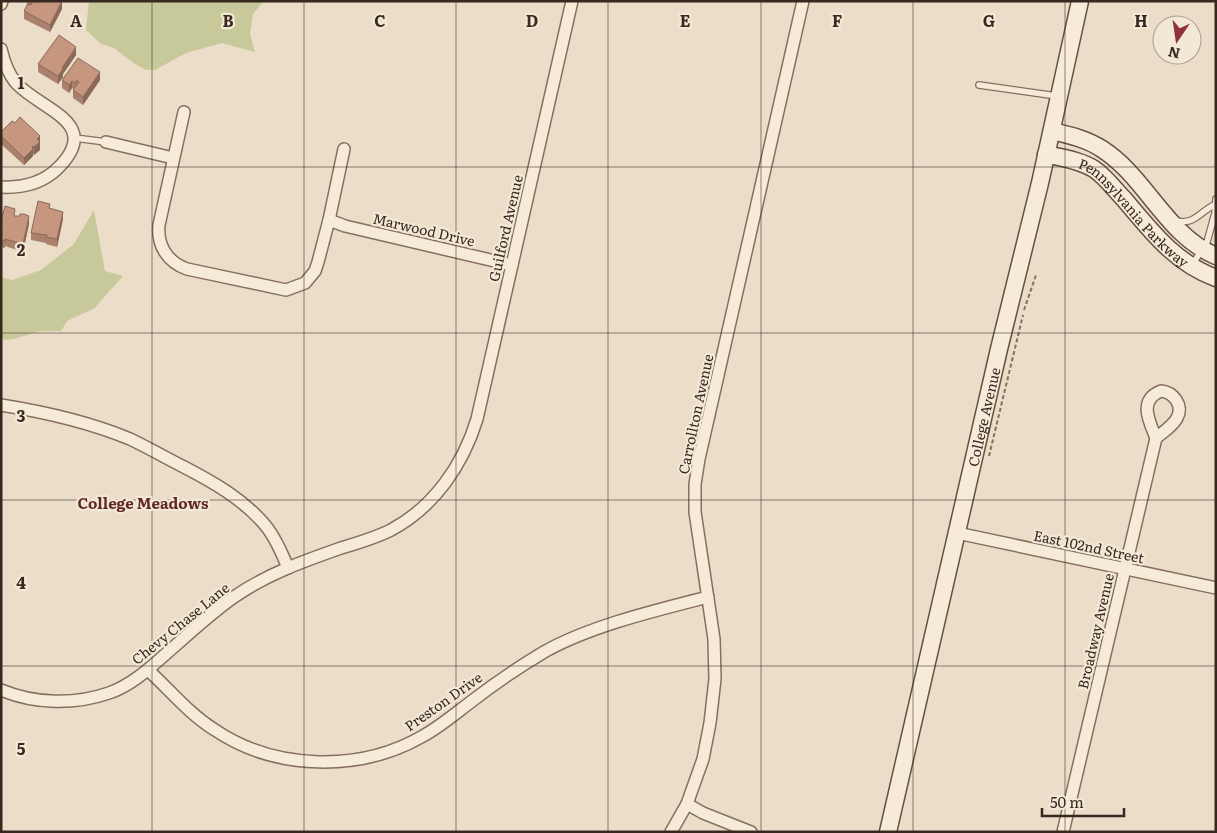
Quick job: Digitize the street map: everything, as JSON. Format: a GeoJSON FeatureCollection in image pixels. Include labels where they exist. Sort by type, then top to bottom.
{"type":"FeatureCollection","features":[{"type":"Feature","properties":{"kind":"main road","name":"College Avenue"},"geometry":{"type":"LineString","coordinates":[[888,832],[1052,131],[1080,1]]}},
{"type":"Feature","properties":{"kind":"main road","name":"Pennsylvania Parkway"},"geometry":{"type":"LineString","coordinates":[[1052,131],[1093,144],[1112,156],[1168,219],[1185,236],[1209,253]]}},
{"type":"Feature","properties":{"kind":"main road","name":"Pennsylvania Parkway"},"geometry":{"type":"LineString","coordinates":[[1046,154],[1080,162],[1096,170],[1108,181],[1161,243],[1191,267],[1216,278]]}},
{"type":"Feature","properties":{"kind":"street","name":"Guilford Avenue"},"geometry":{"type":"LineString","coordinates":[[462,459],[478,420],[572,1]]}},
{"type":"Feature","properties":{"kind":"street","name":"Carrollton Avenue"},"geometry":{"type":"LineString","coordinates":[[671,832],[687,804],[703,758],[710,723],[715,679],[714,640],[694,512],[695,484],[803,1]]}},
{"type":"Feature","properties":{"kind":"street"},"geometry":{"type":"LineString","coordinates":[[1,49],[5,66],[17,84],[64,119],[72,128],[75,138],[73,149],[67,159],[55,171],[38,181],[22,187],[1,187]]}},
{"type":"Feature","properties":{"kind":"street"},"geometry":{"type":"LineString","coordinates":[[184,112],[158,235],[164,251],[174,263],[187,269],[286,290],[305,283],[315,271],[329,220],[344,149]]}},
{"type":"Feature","properties":{"kind":"street"},"geometry":{"type":"LineString","coordinates":[[106,142],[173,158]]}},
{"type":"Feature","properties":{"kind":"street","name":"Marwood Drive"},"geometry":{"type":"LineString","coordinates":[[329,220],[345,226],[512,265]]}},
{"type":"Feature","properties":{"kind":"street"},"geometry":{"type":"LineString","coordinates":[[1,406],[40,412],[103,429],[146,447],[204,477],[242,503],[265,525],[283,554],[288,568]]}},
{"type":"Feature","properties":{"kind":"street","name":"Broadway Avenue"},"geometry":{"type":"LineString","coordinates":[[1063,832],[1156,438]]}},
{"type":"Feature","properties":{"kind":"street","name":"Chevy Chase Lane"},"geometry":{"type":"LineString","coordinates":[[1,690],[23,698],[58,701],[85,700],[122,688],[148,670],[199,624],[235,596],[265,578],[374,537],[403,523],[443,486],[462,459]]}},
{"type":"Feature","properties":{"kind":"street","name":"East 102nd Street"},"geometry":{"type":"LineString","coordinates":[[957,532],[1216,588]]}},
{"type":"Feature","properties":{"kind":"street","name":"Preston Drive"},"geometry":{"type":"LineString","coordinates":[[148,670],[177,700],[214,730],[246,746],[266,754],[296,760],[324,762],[354,760],[379,755],[424,736],[492,686],[545,651],[602,627],[708,597]]}},
{"type":"Feature","properties":{"kind":"street"},"geometry":{"type":"LineString","coordinates":[[687,804],[710,816],[750,832]]}},
{"type":"Feature","properties":{"kind":"lane"},"geometry":{"type":"LineString","coordinates":[[979,85],[1059,97]]}},
{"type":"Feature","properties":{"kind":"lane"},"geometry":{"type":"LineString","coordinates":[[75,138],[106,142]]}},
{"type":"Feature","properties":{"kind":"lane"},"geometry":{"type":"LineString","coordinates":[[1168,219],[1180,222],[1190,221],[1198,218],[1215,202]]}},
{"type":"Feature","properties":{"kind":"lane"},"geometry":{"type":"LineString","coordinates":[[1191,267],[1209,253],[1207,242],[1215,213],[1215,202]]}},
{"type":"Feature","properties":{"kind":"green space"},"geometry":{"type":"Polygon","coordinates":[[[89,1],[264,1],[253,14],[250,34],[255,52],[222,43],[186,53],[155,70],[146,70],[114,48],[101,44],[86,30],[89,1]]]}},
{"type":"Feature","properties":{"kind":"green space"},"geometry":{"type":"Polygon","coordinates":[[[94,210],[105,271],[123,276],[95,308],[67,321],[61,331],[40,331],[14,339],[1,340],[1,277],[12,280],[41,270],[74,244],[94,210]]]}},
{"type":"Feature","properties":{"kind":"building"},"geometry":{"type":"Polygon","coordinates":[[[33,1],[62,1],[50,25],[24,11],[28,4],[31,5],[33,1]]]}},
{"type":"Feature","properties":{"kind":"building"},"geometry":{"type":"Polygon","coordinates":[[[59,35],[76,47],[58,76],[38,64],[59,35]]]}},
{"type":"Feature","properties":{"kind":"building"},"geometry":{"type":"Polygon","coordinates":[[[78,58],[100,72],[83,97],[73,90],[79,82],[77,80],[75,83],[72,81],[69,85],[62,80],[78,58]]]}},
{"type":"Feature","properties":{"kind":"building"},"geometry":{"type":"Polygon","coordinates":[[[20,117],[40,136],[37,139],[40,142],[33,146],[33,149],[24,158],[1,136],[1,132],[12,121],[15,123],[20,117]]]}},
{"type":"Feature","properties":{"kind":"building"},"geometry":{"type":"Polygon","coordinates":[[[38,201],[50,204],[49,208],[63,212],[57,239],[46,237],[47,235],[31,233],[38,201]]]}},
{"type":"Feature","properties":{"kind":"building"},"geometry":{"type":"Polygon","coordinates":[[[5,206],[15,209],[14,216],[24,214],[29,216],[23,244],[5,239],[5,241],[1,240],[1,221],[5,206]]]}},
{"type":"Feature","properties":{"kind":"district","name":"College Meadows"},"geometry":{"type":"Point","coordinates":[143,502]}}]}
